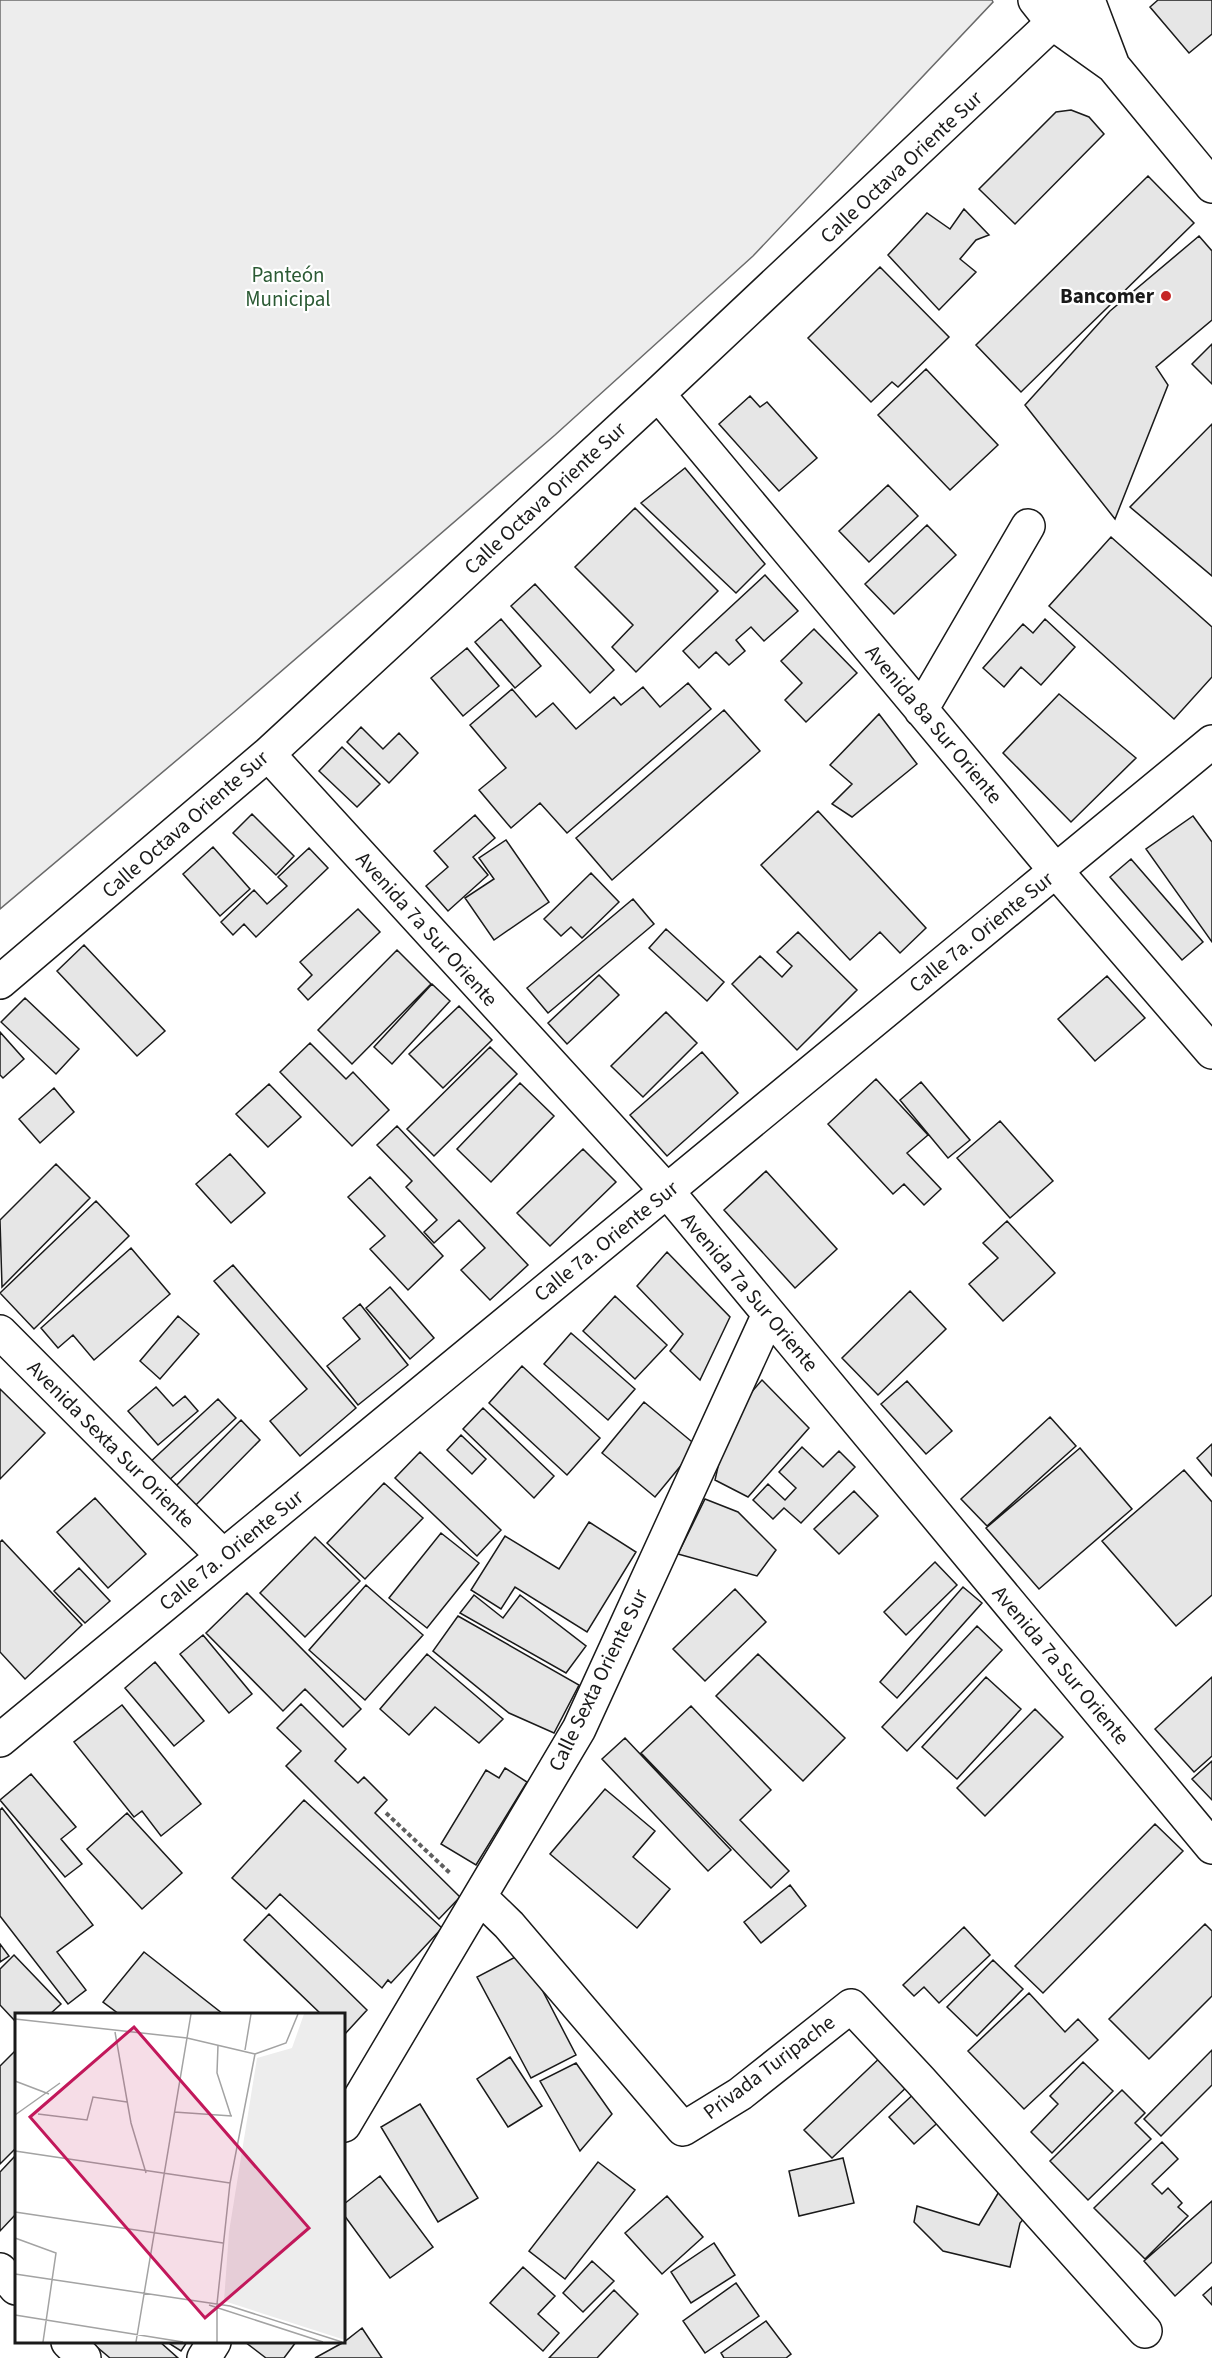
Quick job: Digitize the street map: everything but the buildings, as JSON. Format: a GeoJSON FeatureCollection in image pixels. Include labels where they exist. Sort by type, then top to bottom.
{"type":"FeatureCollection","features":[{"type":"Feature","properties":{"kind":"street","name":"Calle Octava Oriente Sur"},"geometry":{"type":"LineString","coordinates":[[0,982],[268,754],[658,394],[1045,12],[1077,0]]}},
{"type":"Feature","properties":{"kind":"street"},"geometry":{"type":"LineString","coordinates":[[1088,0],[1113,66]]}},
{"type":"Feature","properties":{"kind":"street"},"geometry":{"type":"LineString","coordinates":[[1045,12],[1113,66],[1212,186]]}},
{"type":"Feature","properties":{"kind":"street","name":"Avenida 8a Sur Oriente"},"geometry":{"type":"LineString","coordinates":[[658,394],[1056,871],[1212,1052]]}},
{"type":"Feature","properties":{"kind":"street"},"geometry":{"type":"LineString","coordinates":[[921,710],[1028,526]]}},
{"type":"Feature","properties":{"kind":"street","name":"Calle 7a. Oriente Sur"},"geometry":{"type":"LineString","coordinates":[[0,1740],[1212,742]]}},
{"type":"Feature","properties":{"kind":"street","name":"Avenida 7a Sur Oriente"},"geometry":{"type":"LineString","coordinates":[[268,754],[667,1191],[1212,1847]]}},
{"type":"Feature","properties":{"kind":"street","name":"Calle Sexta Oriente Sur"},"geometry":{"type":"LineString","coordinates":[[345,2122],[579,1729],[769,1314]]}},
{"type":"Feature","properties":{"kind":"street","name":"Avenida Sexta Sur Oriente"},"geometry":{"type":"LineString","coordinates":[[0,1332],[223,1556]]}},
{"type":"Feature","properties":{"kind":"street","name":"Privada Turipache"},"geometry":{"type":"LineString","coordinates":[[480,1897],[509,1925],[683,2129],[741,2094],[850,2006],[920,2080],[1145,2331]]}},
{"type":"Feature","properties":{"kind":"street"},"geometry":{"type":"LineString","coordinates":[[0,2270],[15,2287]]}},
{"type":"Feature","properties":{"kind":"street"},"geometry":{"type":"LineString","coordinates":[[69,2343],[84,2358]]}},
{"type":"Feature","properties":{"kind":"street"},"geometry":{"type":"LineString","coordinates":[[204,2358],[213,2343]]}},
{"type":"Feature","properties":{"kind":"path"},"geometry":{"type":"LineString","coordinates":[[386,1813],[442,1867],[480,1897]]}},
{"type":"Feature","properties":{"kind":"shaded area","name":"Panteón Municipal"},"geometry":{"type":"Polygon","coordinates":[[[0,0],[992,0],[993,2],[753,256],[555,435],[234,712],[0,909],[0,0]]]}},
{"type":"Feature","properties":{"kind":"place","name":"Bancomer"},"geometry":{"type":"Point","coordinates":[1166,296]}}]}
